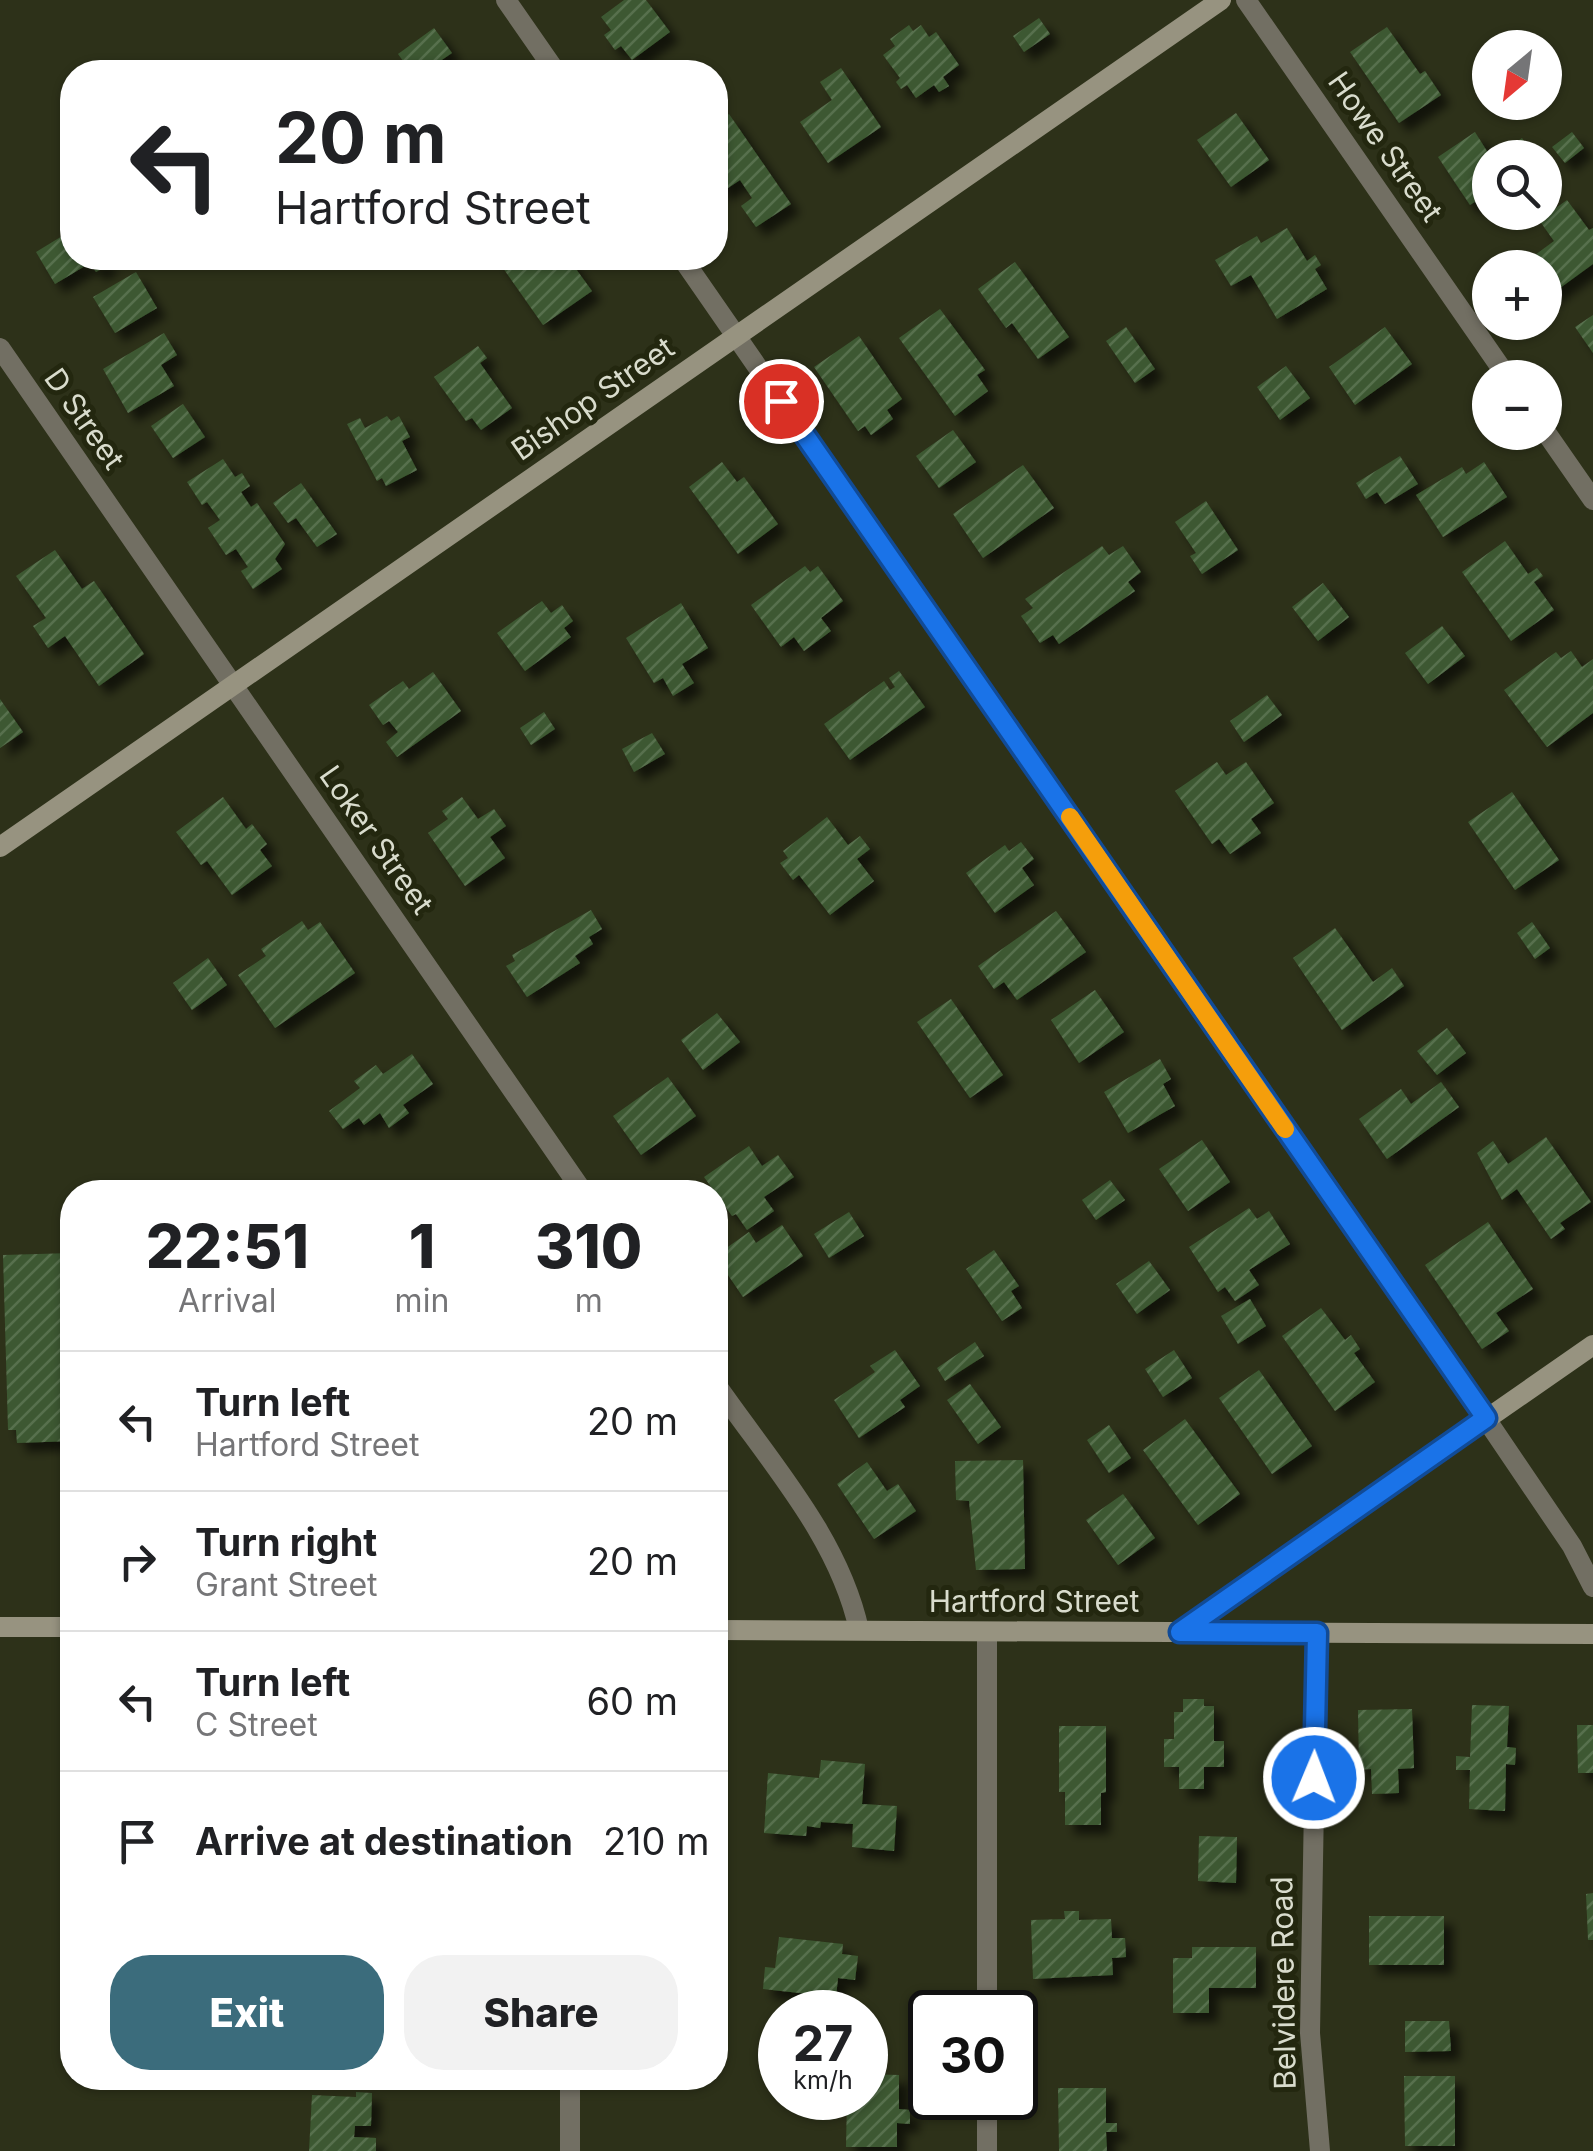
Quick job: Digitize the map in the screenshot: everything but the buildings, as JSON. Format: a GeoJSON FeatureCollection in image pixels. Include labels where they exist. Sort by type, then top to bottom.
{"type":"FeatureCollection","features":[{"type":"Feature","properties":{"kind":"street"},"geometry":{"type":"LineString","coordinates":[[506,0],[548,60]]}},
{"type":"Feature","properties":{"kind":"street","name":"Bishop Street"},"geometry":{"type":"LineString","coordinates":[[0,847],[1220,0]]}},
{"type":"Feature","properties":{"kind":"street","name":"Howe Street"},"geometry":{"type":"LineString","coordinates":[[1246,0],[1496,360]]}},
{"type":"Feature","properties":{"kind":"street"},"geometry":{"type":"LineString","coordinates":[[690,270],[1486,1418],[1572,1546],[1593,1587]]}},
{"type":"Feature","properties":{"kind":"street","name":"D Street"},"geometry":{"type":"LineString","coordinates":[[0,348],[120,522]]}},
{"type":"Feature","properties":{"kind":"street"},"geometry":{"type":"LineString","coordinates":[[1558,450],[1593,500]]}},
{"type":"Feature","properties":{"kind":"street","name":"Loker Street"},"geometry":{"type":"LineString","coordinates":[[120,522],[575,1180]]}},
{"type":"Feature","properties":{"kind":"street"},"geometry":{"type":"LineString","coordinates":[[1180,1632],[1593,1345]]}},
{"type":"Feature","properties":{"kind":"street"},"geometry":{"type":"LineString","coordinates":[[728,1402],[824,1541],[852,1598],[859,1630]]}},
{"type":"Feature","properties":{"kind":"street"},"geometry":{"type":"LineString","coordinates":[[0,1627],[60,1627]]}},
{"type":"Feature","properties":{"kind":"street","name":"Hartford Street"},"geometry":{"type":"LineString","coordinates":[[728,1630],[1593,1634]]}},
{"type":"Feature","properties":{"kind":"street"},"geometry":{"type":"LineString","coordinates":[[987,1632],[987,1990]]}},
{"type":"Feature","properties":{"kind":"street","name":"Belvidere Road"},"geometry":{"type":"LineString","coordinates":[[1317,1633],[1310,2033],[1320,2151]]}},
{"type":"Feature","properties":{"kind":"street"},"geometry":{"type":"LineString","coordinates":[[570,2090],[570,2151]]}},
{"type":"Feature","properties":{"kind":"street"},"geometry":{"type":"LineString","coordinates":[[986,2151],[987,2120]]}},
{"type":"Feature","properties":{"kind":"slow traffic"},"geometry":{"type":"LineString","coordinates":[[1070,817],[1285,1129]]}},
{"type":"Feature","properties":{"kind":"route"},"geometry":{"type":"LineString","coordinates":[[781,401],[1486,1418],[1180,1632],[1317,1633],[1314,1778]]}}]}
